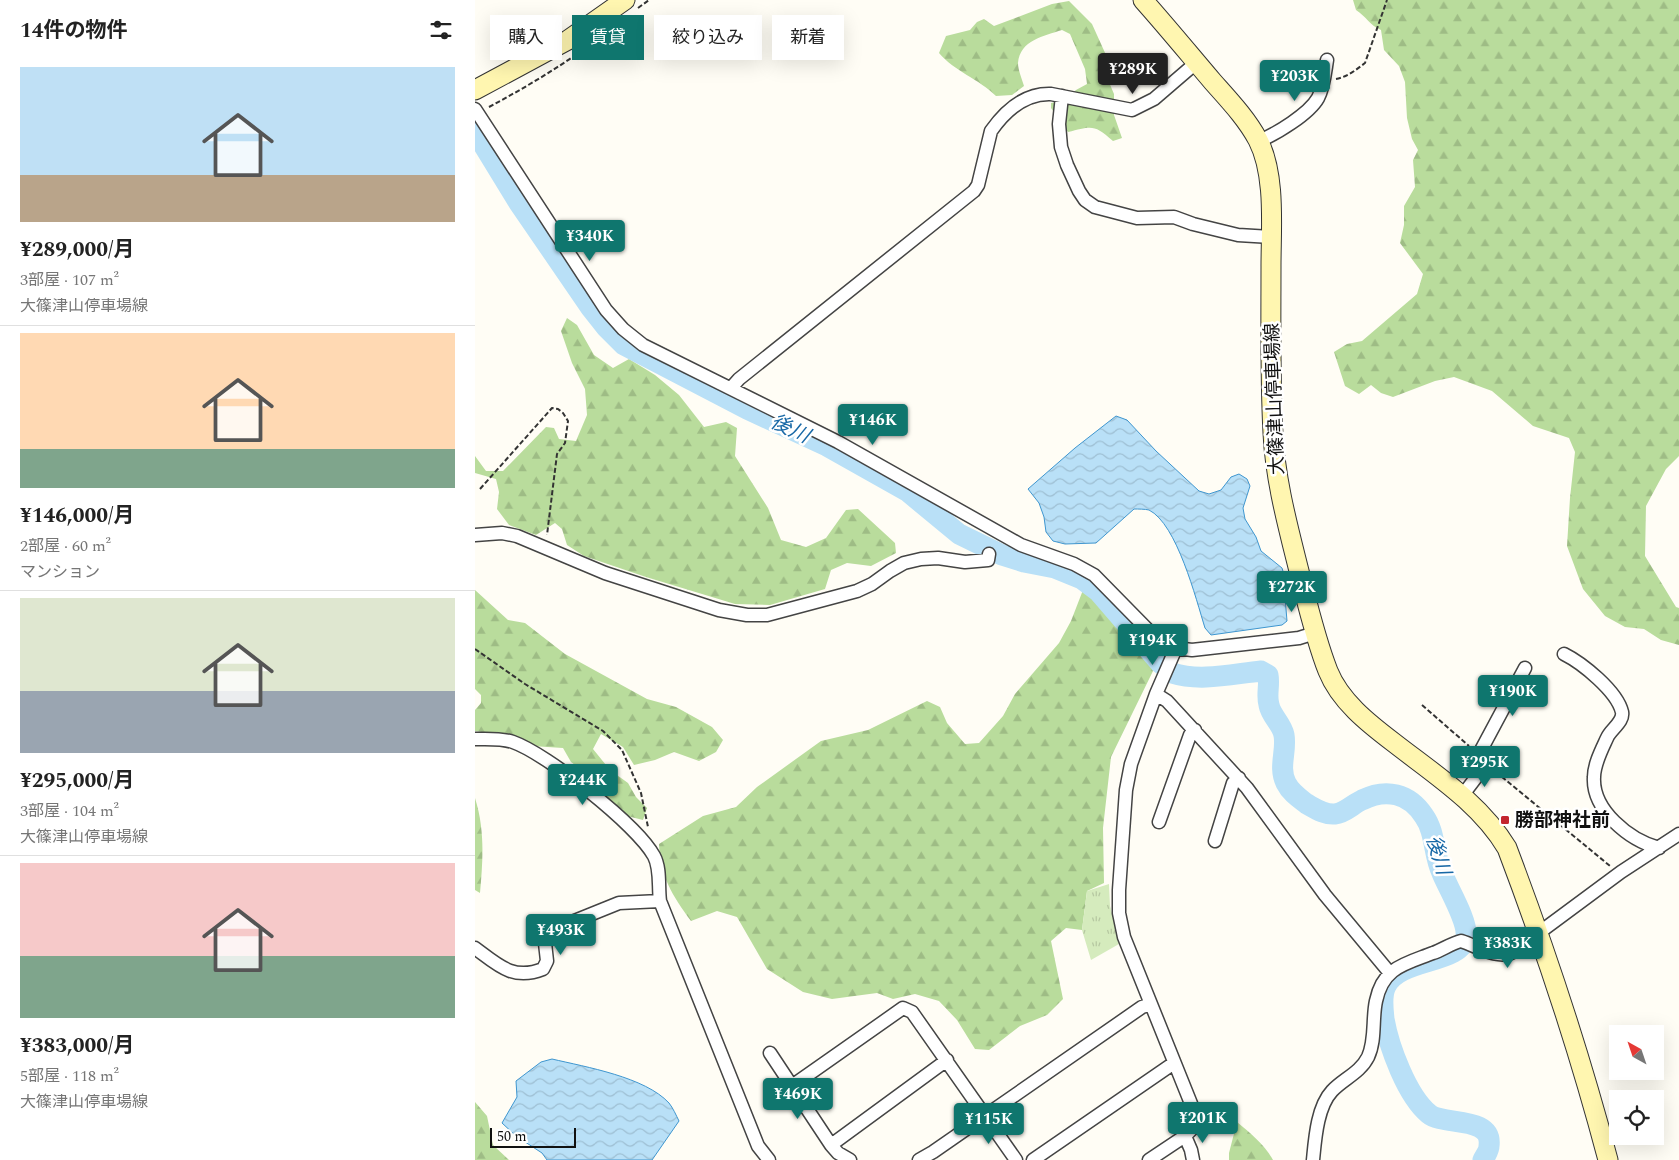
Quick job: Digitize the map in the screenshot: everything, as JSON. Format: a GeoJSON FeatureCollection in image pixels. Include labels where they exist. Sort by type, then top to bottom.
{"type":"FeatureCollection","features":[{"type":"Feature","properties":{"kind":"main road"},"geometry":{"type":"LineString","coordinates":[[475,90],[568,40],[625,0]]}},
{"type":"Feature","properties":{"kind":"main road","name":"大篠津山停車場線"},"geometry":{"type":"LineString","coordinates":[[1143,0],[1242,116],[1259,141],[1267,169],[1271,237],[1273,435],[1278,479],[1286,521],[1315,633],[1329,674],[1347,701],[1371,725],[1462,796],[1492,826],[1507,848],[1564,1008],[1594,1106],[1608,1160]]}},
{"type":"Feature","properties":{"kind":"street"},"geometry":{"type":"LineString","coordinates":[[1259,141],[1301,116],[1312,106],[1318,98],[1324,81],[1327,60]]}},
{"type":"Feature","properties":{"kind":"street"},"geometry":{"type":"LineString","coordinates":[[731,388],[739,379],[846,292],[974,191],[978,185],[991,131],[996,123],[1026,98],[1041,94],[1062,96],[1132,110],[1154,99],[1197,62]]}},
{"type":"Feature","properties":{"kind":"street"},"geometry":{"type":"LineString","coordinates":[[1062,96],[1059,124],[1061,147],[1079,191],[1085,200],[1095,207],[1137,218],[1174,216],[1193,224],[1239,235],[1271,237]]}},
{"type":"Feature","properties":{"kind":"street"},"geometry":{"type":"LineString","coordinates":[[475,109],[607,310],[623,329],[643,344],[838,442],[1021,545],[1074,564],[1094,575],[1150,632],[1164,643],[1176,648],[1192,650],[1299,638],[1315,633]]}},
{"type":"Feature","properties":{"kind":"street"},"geometry":{"type":"LineString","coordinates":[[475,535],[502,533],[517,536],[605,573],[719,610],[747,615],[767,615],[857,591],[872,584],[890,570],[904,563],[938,558],[965,562],[980,561],[987,560],[989,554]]}},
{"type":"Feature","properties":{"kind":"street"},"geometry":{"type":"LineString","coordinates":[[1149,1160],[1185,1136],[1196,1125],[1196,1116],[1124,937],[1119,913],[1126,790],[1131,764],[1156,694],[1176,648]]}},
{"type":"Feature","properties":{"kind":"street"},"geometry":{"type":"LineString","coordinates":[[1564,654],[1586,668],[1609,691],[1615,698],[1622,713],[1621,720],[1608,736],[1595,767],[1595,793],[1612,820],[1645,843],[1659,848]]}},
{"type":"Feature","properties":{"kind":"street"},"geometry":{"type":"LineString","coordinates":[[1462,796],[1483,759],[1525,668]]}},
{"type":"Feature","properties":{"kind":"street"},"geometry":{"type":"LineString","coordinates":[[1156,694],[1167,701],[1239,778],[1325,896],[1389,972]]}},
{"type":"Feature","properties":{"kind":"street"},"geometry":{"type":"LineString","coordinates":[[1159,822],[1190,735],[1195,730]]}},
{"type":"Feature","properties":{"kind":"street"},"geometry":{"type":"LineString","coordinates":[[475,739],[493,738],[512,742],[535,753],[569,776],[621,819],[655,858],[659,871],[660,901],[758,1146],[769,1160]]}},
{"type":"Feature","properties":{"kind":"street"},"geometry":{"type":"LineString","coordinates":[[1215,841],[1233,783],[1239,778]]}},
{"type":"Feature","properties":{"kind":"street"},"geometry":{"type":"LineString","coordinates":[[1313,1160],[1318,1120],[1326,1098],[1332,1090],[1362,1067],[1368,1056],[1374,1029],[1375,1002],[1380,985],[1389,972],[1407,962],[1465,942],[1499,955],[1507,955],[1621,872],[1679,834]]}},
{"type":"Feature","properties":{"kind":"street"},"geometry":{"type":"LineString","coordinates":[[475,948],[502,968],[517,974],[533,974],[543,969],[547,961],[545,943],[547,935],[557,928],[619,903],[660,901]]}},
{"type":"Feature","properties":{"kind":"street"},"geometry":{"type":"LineString","coordinates":[[919,1160],[936,1156],[985,1115],[1142,1007],[1151,1004]]}},
{"type":"Feature","properties":{"kind":"street"},"geometry":{"type":"LineString","coordinates":[[792,1086],[903,1008],[912,1012],[1016,1160]]}},
{"type":"Feature","properties":{"kind":"street"},"geometry":{"type":"LineString","coordinates":[[770,1053],[831,1145],[838,1153],[850,1160]]}},
{"type":"Feature","properties":{"kind":"street"},"geometry":{"type":"LineString","coordinates":[[831,1145],[947,1060]]}},
{"type":"Feature","properties":{"kind":"street"},"geometry":{"type":"LineString","coordinates":[[1033,1160],[1174,1063]]}},
{"type":"Feature","properties":{"kind":"street"},"geometry":{"type":"LineString","coordinates":[[1185,1136],[1193,1160]]}},
{"type":"Feature","properties":{"kind":"path"},"geometry":{"type":"LineString","coordinates":[[1324,81],[1341,78],[1357,70],[1365,63],[1387,0]]}},
{"type":"Feature","properties":{"kind":"path"},"geometry":{"type":"LineString","coordinates":[[480,489],[552,408],[563,413],[568,421],[565,443],[557,454],[546,548]]}},
{"type":"Feature","properties":{"kind":"path"},"geometry":{"type":"LineString","coordinates":[[475,649],[525,684],[603,731],[622,750],[641,793],[648,828],[643,842]]}},
{"type":"Feature","properties":{"kind":"path"},"geometry":{"type":"LineString","coordinates":[[1422,705],[1604,862],[1621,872]]}},
{"type":"Feature","properties":{"kind":"green space"},"geometry":{"type":"Polygon","coordinates":[[[1353,0],[1679,0],[1679,456],[1666,469],[1646,506],[1645,556],[1676,607],[1679,608],[1679,645],[1661,640],[1644,629],[1625,627],[1605,616],[1583,589],[1567,546],[1575,452],[1569,438],[1533,426],[1492,391],[1454,377],[1435,381],[1393,397],[1381,393],[1371,385],[1359,394],[1345,386],[1334,352],[1347,344],[1362,341],[1417,294],[1423,274],[1400,243],[1404,225],[1404,206],[1415,187],[1413,160],[1418,150],[1412,139],[1407,118],[1405,82],[1399,66],[1384,50],[1381,30],[1356,10],[1353,0]]]}},
{"type":"Feature","properties":{"kind":"green space"},"geometry":{"type":"Polygon","coordinates":[[[1069,1],[1092,24],[1106,55],[1103,68],[1114,94],[1114,115],[1122,138],[1113,141],[1097,129],[1092,128],[1082,128],[1068,132],[1051,108],[1051,103],[1065,100],[1076,90],[1087,84],[1085,69],[1070,34],[1062,30],[1034,40],[1023,49],[1018,63],[1024,86],[1012,95],[996,96],[952,65],[939,53],[946,36],[970,30],[977,22],[984,19],[994,26],[1052,4],[1069,1]]]}},
{"type":"Feature","properties":{"kind":"green space"},"geometry":{"type":"Polygon","coordinates":[[[567,318],[577,325],[594,355],[613,368],[629,359],[655,375],[679,395],[704,427],[726,422],[737,428],[735,456],[768,508],[781,540],[806,547],[826,538],[846,510],[858,509],[895,543],[896,553],[871,566],[847,563],[831,570],[825,589],[770,605],[735,604],[584,556],[567,545],[562,529],[555,523],[536,535],[509,525],[497,509],[499,492],[496,479],[475,473],[475,456],[486,471],[503,471],[546,427],[554,428],[559,439],[576,441],[587,415],[585,389],[572,363],[561,331],[567,318]]]}},
{"type":"Feature","properties":{"kind":"green space"},"geometry":{"type":"Polygon","coordinates":[[[475,590],[508,620],[525,623],[565,654],[647,699],[676,707],[712,727],[723,740],[716,752],[699,761],[674,752],[655,760],[634,765],[623,747],[601,734],[593,749],[610,770],[628,783],[636,797],[647,808],[643,820],[623,815],[600,790],[594,779],[571,762],[563,748],[532,746],[501,735],[475,731],[475,710],[481,703],[481,695],[475,689],[475,590]]]}},
{"type":"Feature","properties":{"kind":"green space"},"geometry":{"type":"Polygon","coordinates":[[[1083,590],[1094,593],[1117,617],[1149,657],[1153,671],[1111,757],[1103,828],[1104,883],[1087,891],[1082,930],[1066,928],[1051,941],[1063,999],[1047,1015],[1020,1026],[989,1050],[975,1049],[957,1020],[939,1001],[915,994],[893,999],[877,993],[832,999],[803,992],[767,969],[737,917],[717,911],[691,921],[668,885],[662,866],[659,844],[703,816],[736,807],[757,787],[821,741],[868,730],[927,701],[940,707],[947,723],[965,744],[979,743],[1003,716],[1015,694],[1059,643],[1071,621],[1083,590]]]}},
{"type":"Feature","properties":{"kind":"green space"},"geometry":{"type":"Polygon","coordinates":[[[475,798],[482,833],[480,893],[475,890],[475,798]]]}},
{"type":"Feature","properties":{"kind":"green space"},"geometry":{"type":"Polygon","coordinates":[[[1109,884],[1110,906],[1119,944],[1091,960],[1082,930],[1087,891],[1109,884]]]}},
{"type":"Feature","properties":{"kind":"green space"},"geometry":{"type":"Polygon","coordinates":[[[475,1102],[487,1116],[493,1145],[509,1160],[475,1160],[475,1102]]]}},
{"type":"Feature","properties":{"kind":"green space"},"geometry":{"type":"Polygon","coordinates":[[[1237,1122],[1262,1144],[1273,1160],[1229,1160],[1237,1122]]]}},
{"type":"Feature","properties":{"kind":"water"},"geometry":{"type":"Polygon","coordinates":[[[1116,416],[1127,420],[1156,451],[1199,491],[1209,494],[1221,490],[1231,477],[1239,474],[1247,479],[1250,486],[1243,508],[1245,519],[1256,537],[1261,551],[1282,568],[1290,594],[1285,597],[1287,621],[1282,625],[1211,635],[1205,628],[1191,582],[1177,546],[1159,518],[1149,510],[1134,509],[1096,543],[1065,544],[1053,541],[1046,532],[1044,517],[1039,503],[1028,489],[1075,448],[1116,416]]]}},
{"type":"Feature","properties":{"kind":"water"},"geometry":{"type":"Polygon","coordinates":[[[552,1059],[614,1074],[630,1080],[645,1086],[669,1103],[679,1121],[652,1160],[547,1160],[542,1153],[516,1136],[502,1123],[517,1097],[516,1081],[541,1062],[552,1059]]]}},
{"type":"Feature","properties":{"kind":"waterway","name":"後川"},"geometry":{"type":"LineString","coordinates":[[475,131],[519,203],[591,308],[624,345],[747,409],[827,446],[907,491],[959,534],[1002,555],[1024,562],[1055,568],[1082,579],[1098,591],[1161,664]]}},
{"type":"Feature","properties":{"kind":"waterway","name":"後川"},"geometry":{"type":"LineString","coordinates":[[1172,673],[1183,676],[1205,677],[1261,671],[1268,675],[1269,705],[1284,735],[1283,771],[1286,783],[1295,795],[1317,810],[1335,814],[1371,796],[1388,794],[1396,795],[1411,802],[1424,816],[1431,829],[1439,866],[1464,922],[1466,936],[1462,945],[1454,952],[1416,965],[1393,977],[1383,994],[1384,1019],[1395,1057],[1413,1096],[1429,1114],[1436,1118],[1475,1125],[1483,1130],[1488,1136],[1489,1146],[1483,1160]]}},
{"type":"Feature","properties":{"kind":"place","name":"勝部神社前"},"geometry":{"type":"Point","coordinates":[1505,820]}}]}
